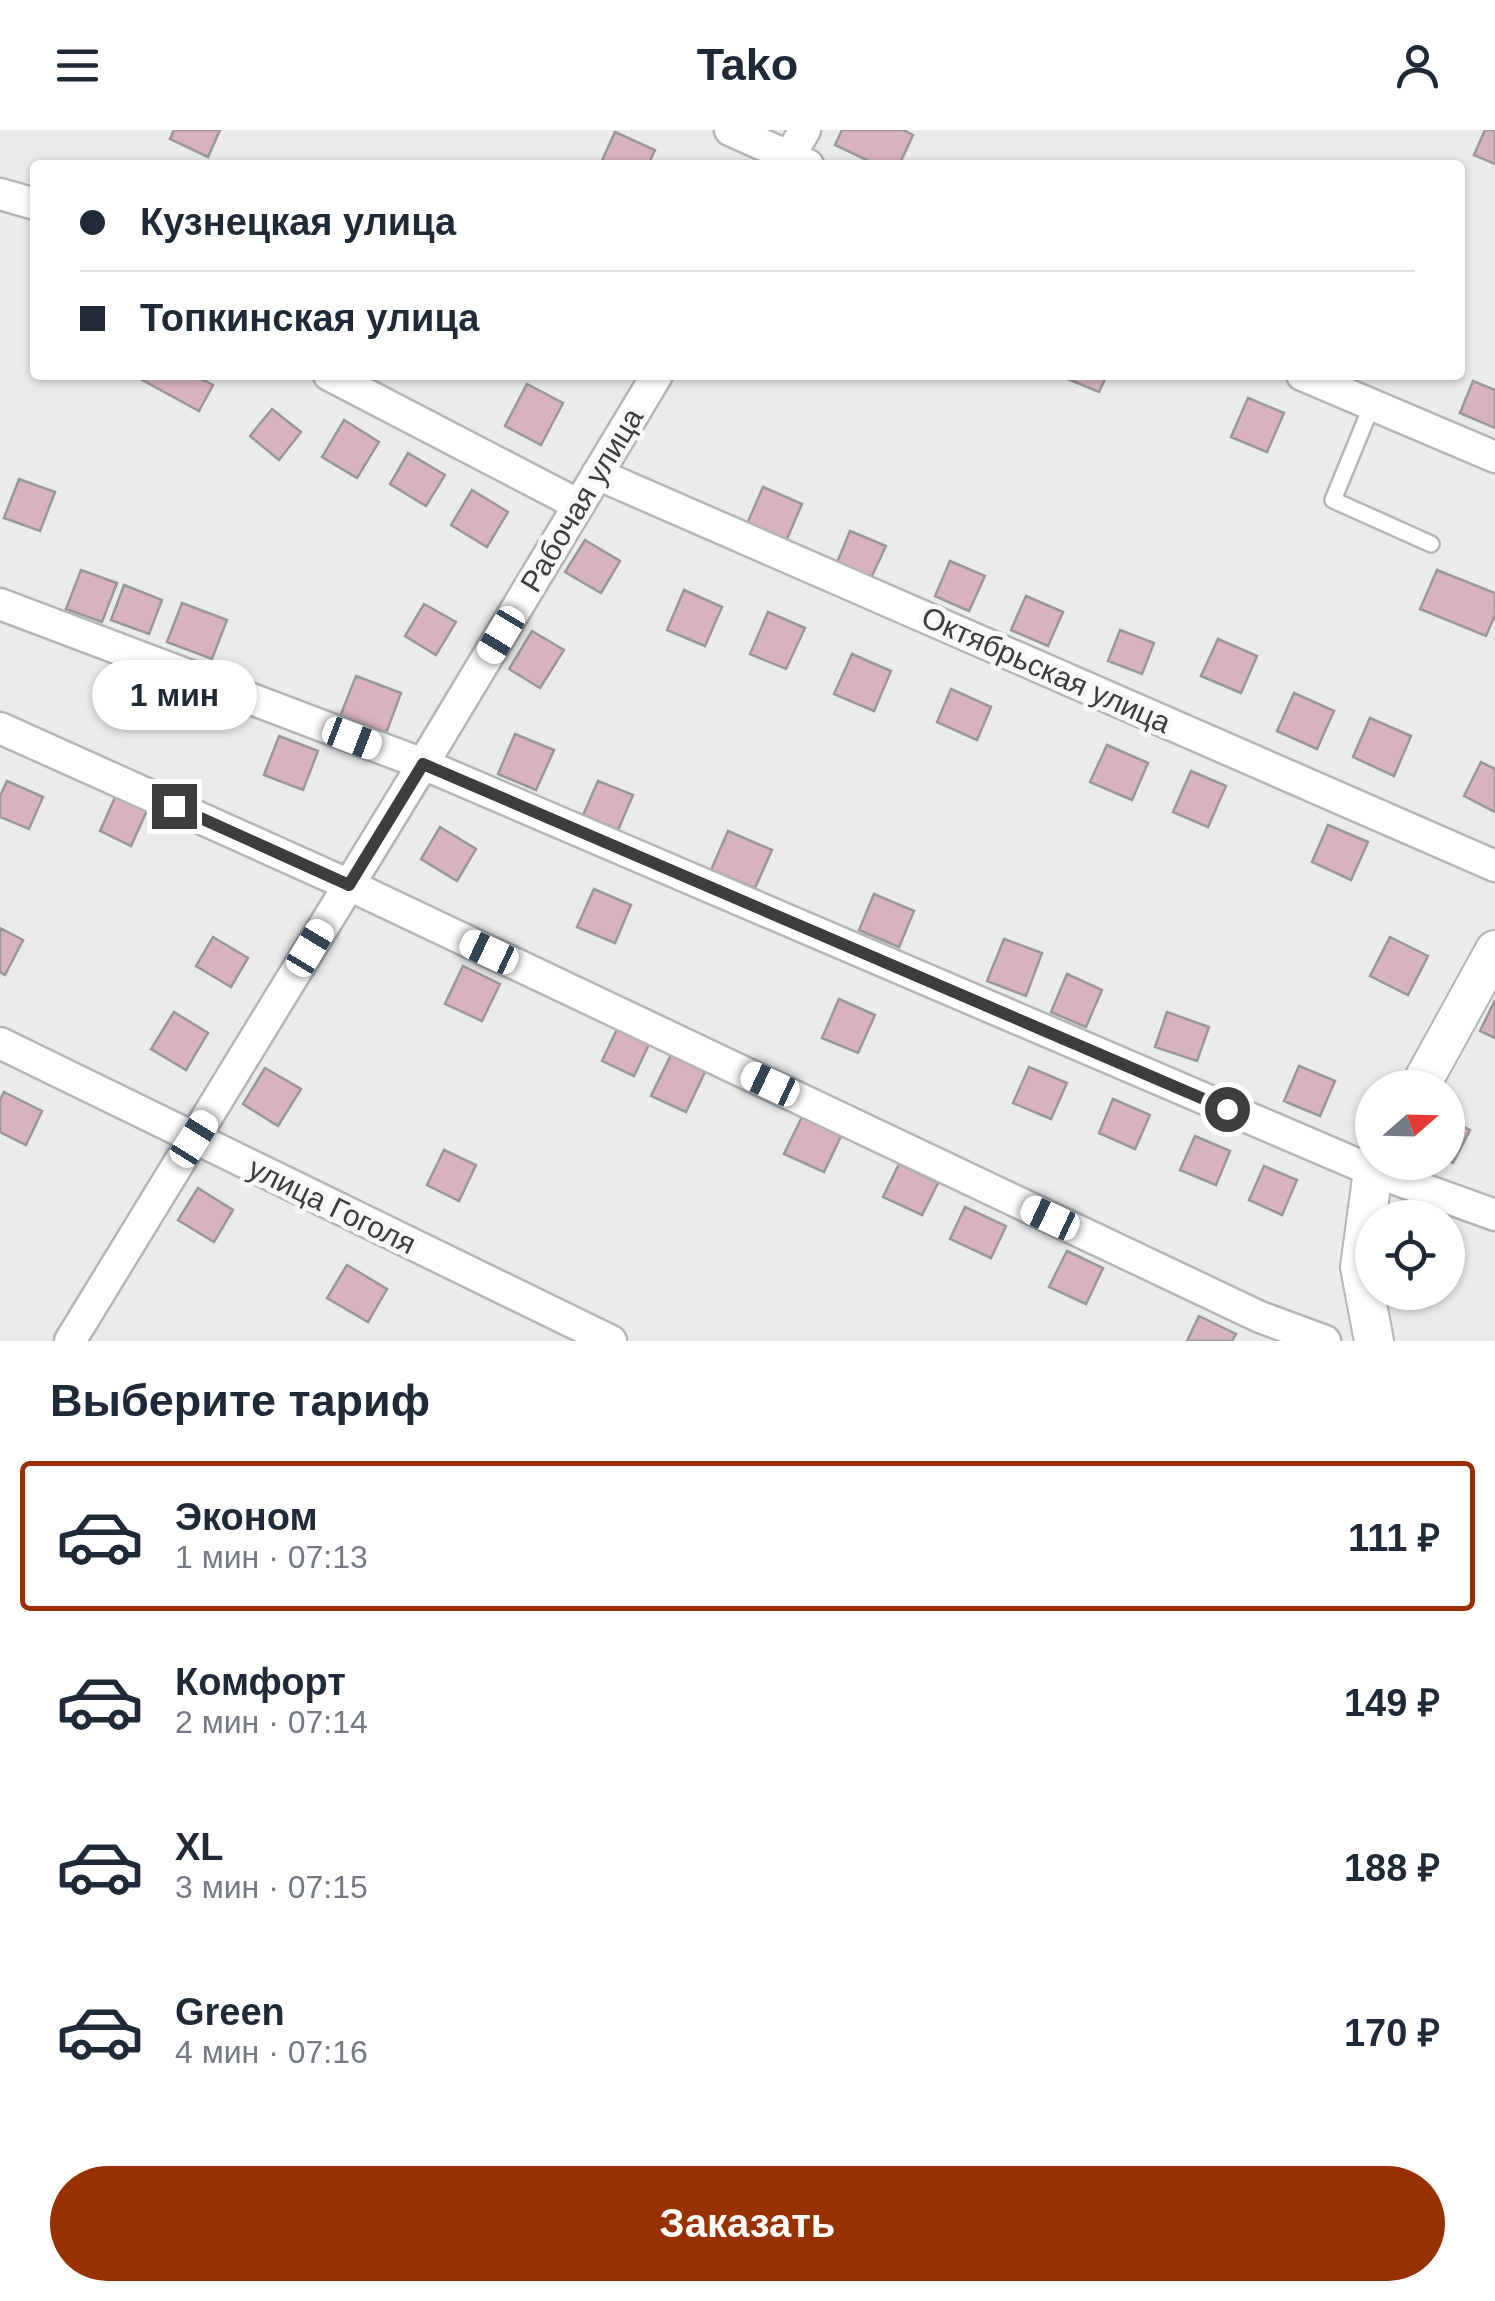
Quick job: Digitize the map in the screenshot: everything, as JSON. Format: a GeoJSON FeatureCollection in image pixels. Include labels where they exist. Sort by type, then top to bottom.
{"type":"FeatureCollection","features":[{"type":"Feature","properties":{"kind":"street"},"geometry":{"type":"LineString","coordinates":[[730,130],[789,160]]}},
{"type":"Feature","properties":{"kind":"street"},"geometry":{"type":"LineString","coordinates":[[794,160],[805,130]]}},
{"type":"Feature","properties":{"kind":"street"},"geometry":{"type":"LineString","coordinates":[[0,194],[30,203]]}},
{"type":"Feature","properties":{"kind":"street"},"geometry":{"type":"LineString","coordinates":[[340,380],[579,505]]}},
{"type":"Feature","properties":{"kind":"street","name":"Рабочая улица"},"geometry":{"type":"LineString","coordinates":[[70,1341],[654,380]]}},
{"type":"Feature","properties":{"kind":"street"},"geometry":{"type":"LineString","coordinates":[[1314,380],[1495,457]]}},
{"type":"Feature","properties":{"kind":"street","name":"Октябрьская улица"},"geometry":{"type":"LineString","coordinates":[[598,474],[1495,866]]}},
{"type":"Feature","properties":{"kind":"street"},"geometry":{"type":"LineString","coordinates":[[0,604],[423,764],[1355,1159]]}},
{"type":"Feature","properties":{"kind":"street"},"geometry":{"type":"LineString","coordinates":[[0,728],[349,885],[1260,1317],[1326,1341]]}},
{"type":"Feature","properties":{"kind":"street"},"geometry":{"type":"LineString","coordinates":[[1429,1070],[1495,950]]}},
{"type":"Feature","properties":{"kind":"street","name":"улица Гоголя"},"geometry":{"type":"LineString","coordinates":[[0,1043],[611,1341]]}},
{"type":"Feature","properties":{"kind":"street"},"geometry":{"type":"LineString","coordinates":[[1373,1180],[1360,1266],[1374,1341]]}},
{"type":"Feature","properties":{"kind":"street"},"geometry":{"type":"LineString","coordinates":[[1408,1180],[1495,1215]]}},
{"type":"Feature","properties":{"kind":"lane"},"geometry":{"type":"LineString","coordinates":[[1372,404],[1333,500],[1432,544]]}},
{"type":"Feature","properties":{"kind":"building"},"geometry":{"type":"Polygon","coordinates":[[[174,130],[220,130],[208,157],[170,139],[174,130]]]}},
{"type":"Feature","properties":{"kind":"building"},"geometry":{"type":"Polygon","coordinates":[[[842,130],[903,130],[913,135],[901,160],[866,160],[835,145],[842,130]]]}},
{"type":"Feature","properties":{"kind":"building"},"geometry":{"type":"Polygon","coordinates":[[[1485,130],[1495,130],[1495,164],[1474,155],[1485,130]]]}},
{"type":"Feature","properties":{"kind":"building"},"geometry":{"type":"Polygon","coordinates":[[[615,132],[655,150],[650,160],[602,160],[615,132]]]}},
{"type":"Feature","properties":{"kind":"building"},"geometry":{"type":"Polygon","coordinates":[[[142,380],[204,380],[213,385],[199,411],[142,380]]]}},
{"type":"Feature","properties":{"kind":"building"},"geometry":{"type":"Polygon","coordinates":[[[1070,380],[1105,380],[1099,392],[1070,380]]]}},
{"type":"Feature","properties":{"kind":"building"},"geometry":{"type":"Polygon","coordinates":[[[1473,381],[1495,390],[1495,428],[1460,413],[1473,381]]]}},
{"type":"Feature","properties":{"kind":"building"},"geometry":{"type":"Polygon","coordinates":[[[527,384],[563,403],[541,445],[505,426],[527,384]]]}},
{"type":"Feature","properties":{"kind":"building"},"geometry":{"type":"Polygon","coordinates":[[[1248,398],[1284,413],[1267,452],[1231,437],[1248,398]]]}},
{"type":"Feature","properties":{"kind":"building"},"geometry":{"type":"Polygon","coordinates":[[[272,409],[301,432],[279,460],[250,436],[272,409]]]}},
{"type":"Feature","properties":{"kind":"building"},"geometry":{"type":"Polygon","coordinates":[[[344,420],[379,442],[357,478],[322,457],[344,420]]]}},
{"type":"Feature","properties":{"kind":"building"},"geometry":{"type":"Polygon","coordinates":[[[408,453],[445,475],[426,506],[390,484],[408,453]]]}},
{"type":"Feature","properties":{"kind":"building"},"geometry":{"type":"Polygon","coordinates":[[[19,479],[55,492],[40,531],[4,518],[19,479]]]}},
{"type":"Feature","properties":{"kind":"building"},"geometry":{"type":"Polygon","coordinates":[[[763,487],[802,504],[786,541],[747,524],[763,487]]]}},
{"type":"Feature","properties":{"kind":"building"},"geometry":{"type":"Polygon","coordinates":[[[472,490],[508,512],[487,547],[451,525],[472,490]]]}},
{"type":"Feature","properties":{"kind":"building"},"geometry":{"type":"Polygon","coordinates":[[[850,531],[886,546],[870,580],[836,565],[850,531]]]}},
{"type":"Feature","properties":{"kind":"building"},"geometry":{"type":"Polygon","coordinates":[[[585,540],[620,561],[601,593],[565,572],[585,540]]]}},
{"type":"Feature","properties":{"kind":"building"},"geometry":{"type":"Polygon","coordinates":[[[950,561],[985,576],[969,611],[935,596],[950,561]]]}},
{"type":"Feature","properties":{"kind":"building"},"geometry":{"type":"Polygon","coordinates":[[[81,570],[117,583],[102,622],[66,609],[81,570]]]}},
{"type":"Feature","properties":{"kind":"building"},"geometry":{"type":"Polygon","coordinates":[[[1437,570],[1495,593],[1495,615],[1486,636],[1420,609],[1437,570]]]}},
{"type":"Feature","properties":{"kind":"building"},"geometry":{"type":"Polygon","coordinates":[[[124,585],[162,600],[149,634],[111,620],[124,585]]]}},
{"type":"Feature","properties":{"kind":"building"},"geometry":{"type":"Polygon","coordinates":[[[684,590],[722,607],[705,646],[667,630],[684,590]]]}},
{"type":"Feature","properties":{"kind":"building"},"geometry":{"type":"Polygon","coordinates":[[[1026,596],[1063,612],[1048,646],[1011,630],[1026,596]]]}},
{"type":"Feature","properties":{"kind":"building"},"geometry":{"type":"Polygon","coordinates":[[[182,603],[227,620],[212,659],[167,642],[182,603]]]}},
{"type":"Feature","properties":{"kind":"building"},"geometry":{"type":"Polygon","coordinates":[[[424,604],[456,622],[436,655],[405,636],[424,604]]]}},
{"type":"Feature","properties":{"kind":"building"},"geometry":{"type":"Polygon","coordinates":[[[768,612],[805,628],[786,669],[750,654],[768,612]]]}},
{"type":"Feature","properties":{"kind":"building"},"geometry":{"type":"Polygon","coordinates":[[[1120,630],[1154,643],[1142,674],[1108,661],[1120,630]]]}},
{"type":"Feature","properties":{"kind":"building"},"geometry":{"type":"Polygon","coordinates":[[[532,631],[564,650],[540,688],[509,669],[532,631]]]}},
{"type":"Feature","properties":{"kind":"building"},"geometry":{"type":"Polygon","coordinates":[[[1218,639],[1257,656],[1241,693],[1201,676],[1218,639]]]}},
{"type":"Feature","properties":{"kind":"building"},"geometry":{"type":"Polygon","coordinates":[[[852,654],[891,671],[874,711],[834,694],[852,654]]]}},
{"type":"Feature","properties":{"kind":"building"},"geometry":{"type":"Polygon","coordinates":[[[356,676],[401,693],[385,736],[339,719],[356,676]]]}},
{"type":"Feature","properties":{"kind":"building"},"geometry":{"type":"Polygon","coordinates":[[[951,689],[991,707],[977,740],[937,722],[951,689]]]}},
{"type":"Feature","properties":{"kind":"building"},"geometry":{"type":"Polygon","coordinates":[[[1294,693],[1334,711],[1317,749],[1277,731],[1294,693]]]}},
{"type":"Feature","properties":{"kind":"building"},"geometry":{"type":"Polygon","coordinates":[[[1370,718],[1411,736],[1394,776],[1353,757],[1370,718]]]}},
{"type":"Feature","properties":{"kind":"building"},"geometry":{"type":"Polygon","coordinates":[[[515,734],[554,750],[536,790],[498,774],[515,734]]]}},
{"type":"Feature","properties":{"kind":"building"},"geometry":{"type":"Polygon","coordinates":[[[279,736],[318,751],[303,790],[264,775],[279,736]]]}},
{"type":"Feature","properties":{"kind":"building"},"geometry":{"type":"Polygon","coordinates":[[[1107,745],[1148,763],[1132,800],[1090,782],[1107,745]]]}},
{"type":"Feature","properties":{"kind":"building"},"geometry":{"type":"Polygon","coordinates":[[[1481,762],[1495,769],[1495,812],[1464,796],[1481,762]]]}},
{"type":"Feature","properties":{"kind":"building"},"geometry":{"type":"Polygon","coordinates":[[[1191,771],[1226,786],[1208,827],[1173,812],[1191,771]]]}},
{"type":"Feature","properties":{"kind":"building"},"geometry":{"type":"Polygon","coordinates":[[[7,781],[43,797],[29,829],[0,817],[0,796],[7,781]]]}},
{"type":"Feature","properties":{"kind":"building"},"geometry":{"type":"Polygon","coordinates":[[[598,781],[633,795],[618,830],[583,815],[598,781]]]}},
{"type":"Feature","properties":{"kind":"building"},"geometry":{"type":"Polygon","coordinates":[[[117,793],[148,808],[131,846],[100,831],[117,793]]]}},
{"type":"Feature","properties":{"kind":"building"},"geometry":{"type":"Polygon","coordinates":[[[1328,825],[1368,842],[1351,880],[1312,862],[1328,825]]]}},
{"type":"Feature","properties":{"kind":"building"},"geometry":{"type":"Polygon","coordinates":[[[440,827],[476,849],[457,881],[421,859],[440,827]]]}},
{"type":"Feature","properties":{"kind":"building"},"geometry":{"type":"Polygon","coordinates":[[[728,831],[772,850],[755,888],[711,870],[728,831]]]}},
{"type":"Feature","properties":{"kind":"building"},"geometry":{"type":"Polygon","coordinates":[[[594,889],[631,905],[615,943],[577,927],[594,889]]]}},
{"type":"Feature","properties":{"kind":"building"},"geometry":{"type":"Polygon","coordinates":[[[874,894],[914,911],[899,947],[859,930],[874,894]]]}},
{"type":"Feature","properties":{"kind":"building"},"geometry":{"type":"Polygon","coordinates":[[[0,928],[23,940],[5,975],[0,972],[0,928]]]}},
{"type":"Feature","properties":{"kind":"building"},"geometry":{"type":"Polygon","coordinates":[[[213,937],[248,958],[231,987],[196,966],[213,937]]]}},
{"type":"Feature","properties":{"kind":"building"},"geometry":{"type":"Polygon","coordinates":[[[1390,937],[1428,956],[1408,995],[1370,976],[1390,937]]]}},
{"type":"Feature","properties":{"kind":"building"},"geometry":{"type":"Polygon","coordinates":[[[1004,939],[1042,953],[1026,996],[987,981],[1004,939]]]}},
{"type":"Feature","properties":{"kind":"building"},"geometry":{"type":"Polygon","coordinates":[[[463,966],[500,984],[482,1021],[445,1004],[463,966]]]}},
{"type":"Feature","properties":{"kind":"building"},"geometry":{"type":"Polygon","coordinates":[[[1067,974],[1102,990],[1086,1027],[1051,1012],[1067,974]]]}},
{"type":"Feature","properties":{"kind":"building"},"geometry":{"type":"Polygon","coordinates":[[[839,999],[875,1015],[858,1053],[822,1038],[839,999]]]}},
{"type":"Feature","properties":{"kind":"building"},"geometry":{"type":"Polygon","coordinates":[[[1495,1000],[1495,1038],[1480,1031],[1495,1000]]]}},
{"type":"Feature","properties":{"kind":"building"},"geometry":{"type":"Polygon","coordinates":[[[174,1012],[208,1033],[186,1070],[151,1049],[174,1012]]]}},
{"type":"Feature","properties":{"kind":"building"},"geometry":{"type":"Polygon","coordinates":[[[1167,1012],[1209,1027],[1197,1061],[1155,1047],[1167,1012]]]}},
{"type":"Feature","properties":{"kind":"building"},"geometry":{"type":"Polygon","coordinates":[[[619,1025],[651,1040],[634,1076],[602,1061],[619,1025]]]}},
{"type":"Feature","properties":{"kind":"building"},"geometry":{"type":"Polygon","coordinates":[[[671,1055],[705,1072],[686,1112],[651,1096],[671,1055]]]}},
{"type":"Feature","properties":{"kind":"building"},"geometry":{"type":"Polygon","coordinates":[[[1299,1066],[1335,1081],[1320,1116],[1284,1101],[1299,1066]]]}},
{"type":"Feature","properties":{"kind":"building"},"geometry":{"type":"Polygon","coordinates":[[[1029,1067],[1067,1083],[1051,1119],[1013,1103],[1029,1067]]]}},
{"type":"Feature","properties":{"kind":"building"},"geometry":{"type":"Polygon","coordinates":[[[265,1068],[301,1089],[278,1126],[243,1104],[265,1068]]]}},
{"type":"Feature","properties":{"kind":"building"},"geometry":{"type":"Polygon","coordinates":[[[4,1092],[42,1111],[26,1145],[0,1132],[0,1100],[4,1092]]]}},
{"type":"Feature","properties":{"kind":"building"},"geometry":{"type":"Polygon","coordinates":[[[1113,1099],[1150,1115],[1135,1149],[1099,1133],[1113,1099]]]}},
{"type":"Feature","properties":{"kind":"building"},"geometry":{"type":"Polygon","coordinates":[[[802,1117],[841,1136],[824,1172],[784,1154],[802,1117]]]}},
{"type":"Feature","properties":{"kind":"building"},"geometry":{"type":"Polygon","coordinates":[[[1195,1136],[1230,1151],[1216,1185],[1180,1170],[1195,1136]]]}},
{"type":"Feature","properties":{"kind":"building"},"geometry":{"type":"Polygon","coordinates":[[[444,1150],[476,1165],[459,1201],[427,1185],[444,1150]]]}},
{"type":"Feature","properties":{"kind":"building"},"geometry":{"type":"Polygon","coordinates":[[[899,1164],[938,1183],[922,1215],[883,1197],[899,1164]]]}},
{"type":"Feature","properties":{"kind":"building"},"geometry":{"type":"Polygon","coordinates":[[[1264,1166],[1297,1180],[1282,1215],[1249,1200],[1264,1166]]]}},
{"type":"Feature","properties":{"kind":"building"},"geometry":{"type":"Polygon","coordinates":[[[198,1188],[233,1210],[214,1242],[178,1220],[198,1188]]]}},
{"type":"Feature","properties":{"kind":"building"},"geometry":{"type":"Polygon","coordinates":[[[965,1207],[1006,1226],[991,1258],[950,1239],[965,1207]]]}},
{"type":"Feature","properties":{"kind":"building"},"geometry":{"type":"Polygon","coordinates":[[[1067,1251],[1103,1268],[1086,1304],[1049,1287],[1067,1251]]]}},
{"type":"Feature","properties":{"kind":"building"},"geometry":{"type":"Polygon","coordinates":[[[347,1265],[387,1289],[368,1322],[327,1298],[347,1265]]]}},
{"type":"Feature","properties":{"kind":"building"},"geometry":{"type":"Polygon","coordinates":[[[1199,1316],[1236,1334],[1232,1341],[1187,1341],[1199,1316]]]}},
{"type":"Feature","properties":{"kind":"route"},"geometry":{"type":"LineString","coordinates":[[174,806],[349,885],[423,764],[1227,1109]]}}]}
